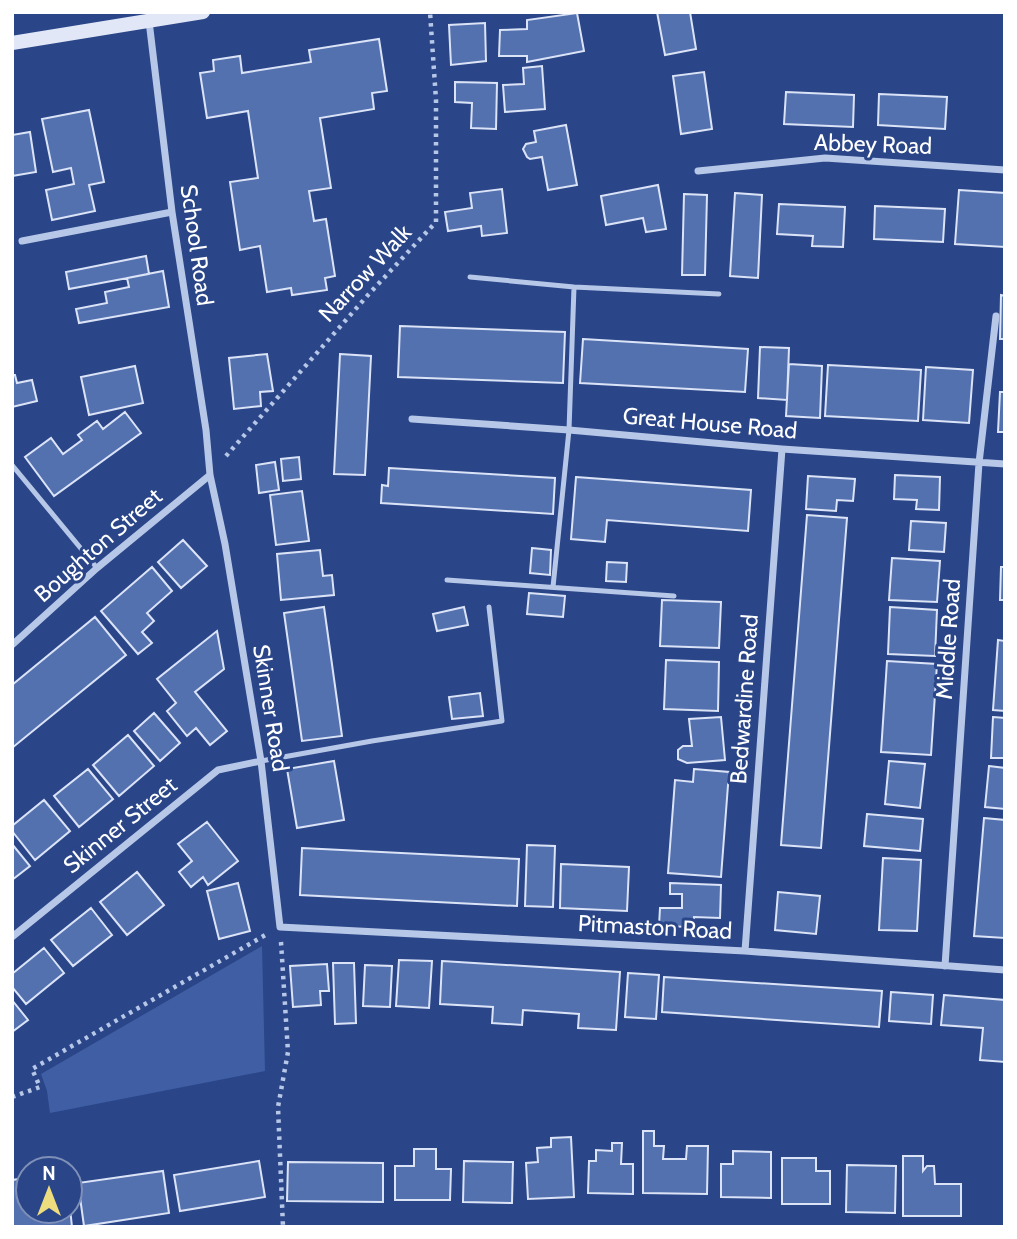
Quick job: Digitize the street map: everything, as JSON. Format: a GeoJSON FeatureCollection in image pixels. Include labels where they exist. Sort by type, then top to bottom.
{"type":"FeatureCollection","features":[{"type":"Feature","properties":{"kind":"main road"},"geometry":{"type":"LineString","coordinates":[[12,43],[203,12]]}},
{"type":"Feature","properties":{"kind":"street","name":"School Road"},"geometry":{"type":"LineString","coordinates":[[149,21],[172,212],[206,430],[210,475]]}},
{"type":"Feature","properties":{"kind":"street","name":"Abbey Road"},"geometry":{"type":"LineString","coordinates":[[698,171],[825,158],[1005,170]]}},
{"type":"Feature","properties":{"kind":"street"},"geometry":{"type":"LineString","coordinates":[[22,240],[172,212]]}},
{"type":"Feature","properties":{"kind":"street","name":"Middle Road"},"geometry":{"type":"LineString","coordinates":[[945,966],[979,463],[996,316]]}},
{"type":"Feature","properties":{"kind":"street","name":"Great House Road"},"geometry":{"type":"LineString","coordinates":[[412,419],[1005,464]]}},
{"type":"Feature","properties":{"kind":"street","name":"Bedwardine Road"},"geometry":{"type":"LineString","coordinates":[[745,951],[782,449]]}},
{"type":"Feature","properties":{"kind":"street","name":"Boughton Street"},"geometry":{"type":"LineString","coordinates":[[12,645],[97,568],[210,475]]}},
{"type":"Feature","properties":{"kind":"street","name":"Skinner Road"},"geometry":{"type":"LineString","coordinates":[[210,475],[225,544],[261,761],[280,927]]}},
{"type":"Feature","properties":{"kind":"street","name":"Skinner Street"},"geometry":{"type":"LineString","coordinates":[[12,937],[218,770],[261,761]]}},
{"type":"Feature","properties":{"kind":"street","name":"Pitmaston Road"},"geometry":{"type":"LineString","coordinates":[[280,927],[745,951],[1005,970]]}},
{"type":"Feature","properties":{"kind":"lane"},"geometry":{"type":"LineString","coordinates":[[470,277],[574,287],[719,294]]}},
{"type":"Feature","properties":{"kind":"lane"},"geometry":{"type":"LineString","coordinates":[[553,587],[569,430],[574,287]]}},
{"type":"Feature","properties":{"kind":"lane"},"geometry":{"type":"LineString","coordinates":[[12,465],[97,568]]}},
{"type":"Feature","properties":{"kind":"lane"},"geometry":{"type":"LineString","coordinates":[[447,580],[674,596]]}},
{"type":"Feature","properties":{"kind":"lane"},"geometry":{"type":"LineString","coordinates":[[261,761],[502,721],[489,607]]}},
{"type":"Feature","properties":{"kind":"path","name":"Narrow Walk"},"geometry":{"type":"LineString","coordinates":[[210,475],[240,438],[436,222],[436,100],[430,12]]}},
{"type":"Feature","properties":{"kind":"path"},"geometry":{"type":"LineString","coordinates":[[12,1097],[40,1087],[32,1069],[280,927],[288,1052],[278,1107],[283,1227]]}},
{"type":"Feature","properties":{"kind":"shaded area"},"geometry":{"type":"Polygon","coordinates":[[[262,946],[265,1071],[50,1113],[41,1074],[262,946]]]}},
{"type":"Feature","properties":{"kind":"building"},"geometry":{"type":"Polygon","coordinates":[[[657,12],[690,12],[696,49],[665,55],[657,12]]]}},
{"type":"Feature","properties":{"kind":"building"},"geometry":{"type":"Polygon","coordinates":[[[577,13],[584,51],[527,62],[527,56],[499,56],[500,30],[527,29],[527,20],[577,13]]]}},
{"type":"Feature","properties":{"kind":"building"},"geometry":{"type":"Polygon","coordinates":[[[485,23],[486,61],[451,65],[449,25],[485,23]]]}},
{"type":"Feature","properties":{"kind":"building"},"geometry":{"type":"Polygon","coordinates":[[[379,39],[387,91],[372,93],[374,109],[320,118],[331,188],[309,191],[314,221],[326,219],[335,276],[325,278],[327,290],[292,295],[291,288],[267,292],[260,246],[240,250],[230,182],[258,178],[248,111],[207,118],[200,73],[214,71],[213,60],[240,56],[242,73],[311,62],[309,50],[379,39]]]}},
{"type":"Feature","properties":{"kind":"building"},"geometry":{"type":"Polygon","coordinates":[[[542,66],[545,109],[505,112],[503,85],[524,84],[523,68],[542,66]]]}},
{"type":"Feature","properties":{"kind":"building"},"geometry":{"type":"Polygon","coordinates":[[[704,72],[712,129],[681,134],[673,76],[704,72]]]}},
{"type":"Feature","properties":{"kind":"building"},"geometry":{"type":"Polygon","coordinates":[[[455,82],[497,83],[496,129],[471,128],[472,103],[455,102],[455,82]]]}},
{"type":"Feature","properties":{"kind":"building"},"geometry":{"type":"Polygon","coordinates":[[[786,92],[854,95],[853,127],[784,124],[786,92]]]}},
{"type":"Feature","properties":{"kind":"building"},"geometry":{"type":"Polygon","coordinates":[[[879,94],[947,97],[945,129],[878,125],[879,94]]]}},
{"type":"Feature","properties":{"kind":"building"},"geometry":{"type":"Polygon","coordinates":[[[89,110],[104,182],[89,185],[95,211],[52,220],[46,190],[74,184],[71,168],[53,172],[42,119],[89,110]]]}},
{"type":"Feature","properties":{"kind":"building"},"geometry":{"type":"Polygon","coordinates":[[[566,125],[577,185],[548,190],[542,157],[530,159],[523,149],[526,144],[536,142],[534,131],[566,125]]]}},
{"type":"Feature","properties":{"kind":"building"},"geometry":{"type":"Polygon","coordinates":[[[30,132],[36,172],[12,176],[12,135],[30,132]]]}},
{"type":"Feature","properties":{"kind":"building"},"geometry":{"type":"Polygon","coordinates":[[[658,185],[666,229],[646,232],[643,218],[606,225],[601,196],[658,185]]]}},
{"type":"Feature","properties":{"kind":"building"},"geometry":{"type":"Polygon","coordinates":[[[502,189],[507,233],[482,236],[481,226],[448,231],[445,212],[472,208],[470,193],[502,189]]]}},
{"type":"Feature","properties":{"kind":"building"},"geometry":{"type":"Polygon","coordinates":[[[959,190],[1005,193],[1005,247],[955,244],[959,190]]]}},
{"type":"Feature","properties":{"kind":"building"},"geometry":{"type":"Polygon","coordinates":[[[735,193],[762,195],[758,278],[730,276],[735,193]]]}},
{"type":"Feature","properties":{"kind":"building"},"geometry":{"type":"Polygon","coordinates":[[[684,194],[707,195],[705,275],[682,275],[684,194]]]}},
{"type":"Feature","properties":{"kind":"building"},"geometry":{"type":"Polygon","coordinates":[[[779,204],[845,207],[843,247],[812,246],[813,236],[777,234],[779,204]]]}},
{"type":"Feature","properties":{"kind":"building"},"geometry":{"type":"Polygon","coordinates":[[[875,206],[945,209],[943,242],[874,239],[875,206]]]}},
{"type":"Feature","properties":{"kind":"building"},"geometry":{"type":"Polygon","coordinates":[[[146,256],[149,274],[69,289],[66,272],[146,256]]]}},
{"type":"Feature","properties":{"kind":"building"},"geometry":{"type":"Polygon","coordinates":[[[163,271],[169,307],[79,323],[76,309],[107,303],[105,292],[129,287],[127,278],[163,271]]]}},
{"type":"Feature","properties":{"kind":"building"},"geometry":{"type":"Polygon","coordinates":[[[1001,295],[1005,296],[1005,339],[1000,339],[1001,295]]]}},
{"type":"Feature","properties":{"kind":"building"},"geometry":{"type":"Polygon","coordinates":[[[400,326],[565,332],[563,383],[398,377],[400,326]]]}},
{"type":"Feature","properties":{"kind":"building"},"geometry":{"type":"Polygon","coordinates":[[[583,339],[748,349],[745,392],[580,383],[583,339]]]}},
{"type":"Feature","properties":{"kind":"building"},"geometry":{"type":"Polygon","coordinates":[[[760,347],[789,348],[787,400],[758,398],[760,347]]]}},
{"type":"Feature","properties":{"kind":"building"},"geometry":{"type":"Polygon","coordinates":[[[267,354],[273,391],[260,392],[261,406],[234,409],[229,358],[267,354]]]}},
{"type":"Feature","properties":{"kind":"building"},"geometry":{"type":"Polygon","coordinates":[[[340,354],[371,356],[365,475],[334,474],[340,354]]]}},
{"type":"Feature","properties":{"kind":"building"},"geometry":{"type":"Polygon","coordinates":[[[789,364],[822,366],[820,418],[786,416],[789,364]]]}},
{"type":"Feature","properties":{"kind":"building"},"geometry":{"type":"Polygon","coordinates":[[[828,365],[921,370],[918,421],[825,416],[828,365]]]}},
{"type":"Feature","properties":{"kind":"building"},"geometry":{"type":"Polygon","coordinates":[[[135,366],[143,403],[89,415],[81,377],[135,366]]]}},
{"type":"Feature","properties":{"kind":"building"},"geometry":{"type":"Polygon","coordinates":[[[926,367],[973,370],[969,423],[923,420],[926,367]]]}},
{"type":"Feature","properties":{"kind":"building"},"geometry":{"type":"Polygon","coordinates":[[[12,375],[15,375],[17,383],[32,380],[37,401],[12,407],[12,375]]]}},
{"type":"Feature","properties":{"kind":"building"},"geometry":{"type":"Polygon","coordinates":[[[1000,392],[1005,392],[1005,432],[998,432],[1000,392]]]}},
{"type":"Feature","properties":{"kind":"building"},"geometry":{"type":"Polygon","coordinates":[[[125,412],[141,433],[54,496],[25,457],[51,438],[63,454],[82,440],[78,435],[97,421],[103,429],[125,412]]]}},
{"type":"Feature","properties":{"kind":"building"},"geometry":{"type":"Polygon","coordinates":[[[299,457],[301,479],[283,481],[281,459],[299,457]]]}},
{"type":"Feature","properties":{"kind":"building"},"geometry":{"type":"Polygon","coordinates":[[[275,462],[279,490],[259,493],[256,465],[275,462]]]}},
{"type":"Feature","properties":{"kind":"building"},"geometry":{"type":"Polygon","coordinates":[[[389,468],[555,478],[553,514],[381,503],[382,485],[388,486],[389,468]]]}},
{"type":"Feature","properties":{"kind":"building"},"geometry":{"type":"Polygon","coordinates":[[[895,475],[940,477],[939,510],[916,509],[917,500],[894,499],[895,475]]]}},
{"type":"Feature","properties":{"kind":"building"},"geometry":{"type":"Polygon","coordinates":[[[808,476],[855,479],[853,501],[837,500],[836,511],[806,509],[808,476]]]}},
{"type":"Feature","properties":{"kind":"building"},"geometry":{"type":"Polygon","coordinates":[[[576,477],[751,490],[748,531],[607,520],[605,542],[571,539],[576,477]]]}},
{"type":"Feature","properties":{"kind":"building"},"geometry":{"type":"Polygon","coordinates":[[[302,491],[309,541],[276,545],[270,495],[302,491]]]}},
{"type":"Feature","properties":{"kind":"building"},"geometry":{"type":"Polygon","coordinates":[[[807,515],[847,518],[821,848],[781,845],[807,515]]]}},
{"type":"Feature","properties":{"kind":"building"},"geometry":{"type":"Polygon","coordinates":[[[911,521],[946,523],[944,552],[909,550],[911,521]]]}},
{"type":"Feature","properties":{"kind":"building"},"geometry":{"type":"Polygon","coordinates":[[[183,540],[207,566],[181,588],[158,562],[183,540]]]}},
{"type":"Feature","properties":{"kind":"building"},"geometry":{"type":"Polygon","coordinates":[[[532,548],[551,550],[550,575],[530,573],[532,548]]]}},
{"type":"Feature","properties":{"kind":"building"},"geometry":{"type":"Polygon","coordinates":[[[320,550],[323,576],[332,575],[334,595],[281,600],[277,554],[320,550]]]}},
{"type":"Feature","properties":{"kind":"building"},"geometry":{"type":"Polygon","coordinates":[[[892,558],[940,561],[937,602],[889,600],[892,558]]]}},
{"type":"Feature","properties":{"kind":"building"},"geometry":{"type":"Polygon","coordinates":[[[607,562],[627,563],[626,582],[606,581],[607,562]]]}},
{"type":"Feature","properties":{"kind":"building"},"geometry":{"type":"Polygon","coordinates":[[[152,567],[172,591],[147,613],[154,621],[142,632],[152,643],[138,654],[101,611],[152,567]]]}},
{"type":"Feature","properties":{"kind":"building"},"geometry":{"type":"Polygon","coordinates":[[[1001,567],[1005,567],[1005,600],[1000,600],[1001,567]]]}},
{"type":"Feature","properties":{"kind":"building"},"geometry":{"type":"Polygon","coordinates":[[[529,593],[565,596],[563,617],[527,614],[529,593]]]}},
{"type":"Feature","properties":{"kind":"building"},"geometry":{"type":"Polygon","coordinates":[[[662,600],[721,602],[719,648],[660,646],[662,600]]]}},
{"type":"Feature","properties":{"kind":"building"},"geometry":{"type":"Polygon","coordinates":[[[324,607],[342,736],[302,741],[284,613],[324,607]]]}},
{"type":"Feature","properties":{"kind":"building"},"geometry":{"type":"Polygon","coordinates":[[[464,607],[468,625],[437,631],[433,614],[464,607]]]}},
{"type":"Feature","properties":{"kind":"building"},"geometry":{"type":"Polygon","coordinates":[[[890,607],[937,610],[935,656],[888,654],[890,607]]]}},
{"type":"Feature","properties":{"kind":"building"},"geometry":{"type":"Polygon","coordinates":[[[95,617],[126,655],[12,748],[12,685],[95,617]]]}},
{"type":"Feature","properties":{"kind":"building"},"geometry":{"type":"Polygon","coordinates":[[[217,631],[224,669],[195,692],[227,731],[210,745],[196,728],[187,736],[167,711],[176,703],[157,679],[217,631]]]}},
{"type":"Feature","properties":{"kind":"building"},"geometry":{"type":"Polygon","coordinates":[[[998,640],[1005,641],[1005,711],[993,710],[998,640]]]}},
{"type":"Feature","properties":{"kind":"building"},"geometry":{"type":"Polygon","coordinates":[[[666,660],[719,662],[718,711],[664,709],[666,660]]]}},
{"type":"Feature","properties":{"kind":"building"},"geometry":{"type":"Polygon","coordinates":[[[887,661],[937,664],[931,755],[881,752],[887,661]]]}},
{"type":"Feature","properties":{"kind":"building"},"geometry":{"type":"Polygon","coordinates":[[[480,693],[483,716],[452,719],[449,697],[480,693]]]}},
{"type":"Feature","properties":{"kind":"building"},"geometry":{"type":"Polygon","coordinates":[[[154,713],[180,743],[160,761],[134,731],[154,713]]]}},
{"type":"Feature","properties":{"kind":"building"},"geometry":{"type":"Polygon","coordinates":[[[721,717],[725,760],[687,763],[678,759],[678,750],[683,746],[692,746],[689,719],[721,717]]]}},
{"type":"Feature","properties":{"kind":"building"},"geometry":{"type":"Polygon","coordinates":[[[993,717],[1005,718],[1005,758],[991,758],[993,717]]]}},
{"type":"Feature","properties":{"kind":"building"},"geometry":{"type":"Polygon","coordinates":[[[128,735],[154,766],[119,796],[93,765],[128,735]]]}},
{"type":"Feature","properties":{"kind":"building"},"geometry":{"type":"Polygon","coordinates":[[[334,761],[344,820],[297,828],[287,769],[334,761]]]}},
{"type":"Feature","properties":{"kind":"building"},"geometry":{"type":"Polygon","coordinates":[[[889,761],[925,764],[920,808],[885,804],[889,761]]]}},
{"type":"Feature","properties":{"kind":"building"},"geometry":{"type":"Polygon","coordinates":[[[989,766],[1005,768],[1005,809],[985,807],[989,766]]]}},
{"type":"Feature","properties":{"kind":"building"},"geometry":{"type":"Polygon","coordinates":[[[88,769],[113,799],[79,827],[54,796],[88,769]]]}},
{"type":"Feature","properties":{"kind":"building"},"geometry":{"type":"Polygon","coordinates":[[[694,769],[729,772],[721,877],[668,873],[675,780],[693,782],[694,769]]]}},
{"type":"Feature","properties":{"kind":"building"},"geometry":{"type":"Polygon","coordinates":[[[44,800],[70,831],[35,860],[12,831],[12,826],[44,800]]]}},
{"type":"Feature","properties":{"kind":"building"},"geometry":{"type":"Polygon","coordinates":[[[867,814],[923,819],[920,851],[864,846],[867,814]]]}},
{"type":"Feature","properties":{"kind":"building"},"geometry":{"type":"Polygon","coordinates":[[[984,818],[1005,820],[1005,938],[974,936],[984,818]]]}},
{"type":"Feature","properties":{"kind":"building"},"geometry":{"type":"Polygon","coordinates":[[[207,822],[238,861],[208,885],[203,877],[191,887],[179,872],[192,861],[178,844],[207,822]]]}},
{"type":"Feature","properties":{"kind":"building"},"geometry":{"type":"Polygon","coordinates":[[[12,844],[30,866],[12,880],[12,844]]]}},
{"type":"Feature","properties":{"kind":"building"},"geometry":{"type":"Polygon","coordinates":[[[527,845],[555,846],[553,907],[525,906],[527,845]]]}},
{"type":"Feature","properties":{"kind":"building"},"geometry":{"type":"Polygon","coordinates":[[[302,848],[519,859],[517,906],[300,895],[302,848]]]}},
{"type":"Feature","properties":{"kind":"building"},"geometry":{"type":"Polygon","coordinates":[[[883,858],[921,860],[917,931],[879,930],[883,858]]]}},
{"type":"Feature","properties":{"kind":"building"},"geometry":{"type":"Polygon","coordinates":[[[561,864],[629,867],[627,911],[560,908],[561,864]]]}},
{"type":"Feature","properties":{"kind":"building"},"geometry":{"type":"Polygon","coordinates":[[[137,872],[164,905],[127,935],[100,902],[137,872]]]}},
{"type":"Feature","properties":{"kind":"building"},"geometry":{"type":"Polygon","coordinates":[[[238,883],[250,931],[219,939],[207,891],[238,883]]]}},
{"type":"Feature","properties":{"kind":"building"},"geometry":{"type":"Polygon","coordinates":[[[670,883],[721,885],[720,918],[694,917],[693,927],[659,926],[660,908],[682,908],[682,894],[670,894],[670,883]]]}},
{"type":"Feature","properties":{"kind":"building"},"geometry":{"type":"Polygon","coordinates":[[[778,892],[820,896],[816,934],[775,930],[778,892]]]}},
{"type":"Feature","properties":{"kind":"building"},"geometry":{"type":"Polygon","coordinates":[[[91,908],[112,935],[73,966],[51,940],[91,908]]]}},
{"type":"Feature","properties":{"kind":"building"},"geometry":{"type":"Polygon","coordinates":[[[44,948],[64,973],[26,1004],[12,987],[12,974],[44,948]]]}},
{"type":"Feature","properties":{"kind":"building"},"geometry":{"type":"Polygon","coordinates":[[[399,960],[432,961],[429,1008],[396,1006],[399,960]]]}},
{"type":"Feature","properties":{"kind":"building"},"geometry":{"type":"Polygon","coordinates":[[[442,961],[620,972],[616,1030],[578,1028],[579,1014],[523,1010],[522,1025],[492,1023],[493,1007],[440,1004],[442,961]]]}},
{"type":"Feature","properties":{"kind":"building"},"geometry":{"type":"Polygon","coordinates":[[[333,963],[354,963],[356,1023],[335,1024],[333,963]]]}},
{"type":"Feature","properties":{"kind":"building"},"geometry":{"type":"Polygon","coordinates":[[[327,964],[329,991],[320,991],[321,1005],[293,1007],[290,966],[327,964]]]}},
{"type":"Feature","properties":{"kind":"building"},"geometry":{"type":"Polygon","coordinates":[[[365,965],[392,966],[390,1007],[363,1006],[365,965]]]}},
{"type":"Feature","properties":{"kind":"building"},"geometry":{"type":"Polygon","coordinates":[[[628,973],[659,975],[656,1019],[625,1017],[628,973]]]}},
{"type":"Feature","properties":{"kind":"building"},"geometry":{"type":"Polygon","coordinates":[[[664,977],[882,991],[879,1027],[662,1012],[664,977]]]}},
{"type":"Feature","properties":{"kind":"building"},"geometry":{"type":"Polygon","coordinates":[[[891,992],[933,995],[931,1024],[889,1021],[891,992]]]}},
{"type":"Feature","properties":{"kind":"building"},"geometry":{"type":"Polygon","coordinates":[[[944,995],[1005,1000],[1005,1062],[980,1060],[983,1028],[941,1025],[944,995]]]}},
{"type":"Feature","properties":{"kind":"building"},"geometry":{"type":"Polygon","coordinates":[[[12,1000],[28,1020],[12,1032],[12,1000]]]}},
{"type":"Feature","properties":{"kind":"building"},"geometry":{"type":"Polygon","coordinates":[[[643,1131],[654,1131],[654,1146],[664,1146],[663,1159],[686,1159],[687,1146],[708,1146],[707,1194],[643,1193],[643,1131]]]}},
{"type":"Feature","properties":{"kind":"building"},"geometry":{"type":"Polygon","coordinates":[[[571,1137],[574,1197],[528,1199],[526,1163],[538,1162],[537,1148],[551,1147],[551,1138],[571,1137]]]}},
{"type":"Feature","properties":{"kind":"building"},"geometry":{"type":"Polygon","coordinates":[[[612,1143],[622,1143],[621,1164],[633,1164],[633,1194],[588,1193],[589,1161],[596,1161],[596,1150],[612,1151],[612,1143]]]}},
{"type":"Feature","properties":{"kind":"building"},"geometry":{"type":"Polygon","coordinates":[[[414,1149],[436,1149],[436,1169],[451,1169],[450,1200],[395,1200],[395,1166],[414,1166],[414,1149]]]}},
{"type":"Feature","properties":{"kind":"building"},"geometry":{"type":"Polygon","coordinates":[[[733,1151],[771,1152],[771,1198],[721,1197],[721,1164],[733,1164],[733,1151]]]}},
{"type":"Feature","properties":{"kind":"building"},"geometry":{"type":"Polygon","coordinates":[[[903,1156],[923,1156],[923,1171],[927,1166],[934,1166],[935,1184],[961,1184],[961,1216],[903,1216],[903,1156]]]}},
{"type":"Feature","properties":{"kind":"building"},"geometry":{"type":"Polygon","coordinates":[[[782,1158],[816,1158],[816,1171],[830,1171],[830,1204],[782,1204],[782,1158]]]}},
{"type":"Feature","properties":{"kind":"building"},"geometry":{"type":"Polygon","coordinates":[[[259,1161],[265,1197],[180,1211],[174,1175],[259,1161]]]}},
{"type":"Feature","properties":{"kind":"building"},"geometry":{"type":"Polygon","coordinates":[[[464,1161],[513,1162],[512,1203],[463,1202],[464,1161]]]}},
{"type":"Feature","properties":{"kind":"building"},"geometry":{"type":"Polygon","coordinates":[[[288,1162],[383,1163],[383,1202],[287,1201],[288,1162]]]}},
{"type":"Feature","properties":{"kind":"building"},"geometry":{"type":"Polygon","coordinates":[[[847,1165],[896,1166],[895,1213],[846,1212],[847,1165]]]}},
{"type":"Feature","properties":{"kind":"building"},"geometry":{"type":"Polygon","coordinates":[[[163,1171],[169,1213],[84,1226],[84,1182],[163,1171]]]}},
{"type":"Feature","properties":{"kind":"building"},"geometry":{"type":"Polygon","coordinates":[[[12,1180],[14,1225],[72,1227],[12,1227],[12,1180]]]}}]}
